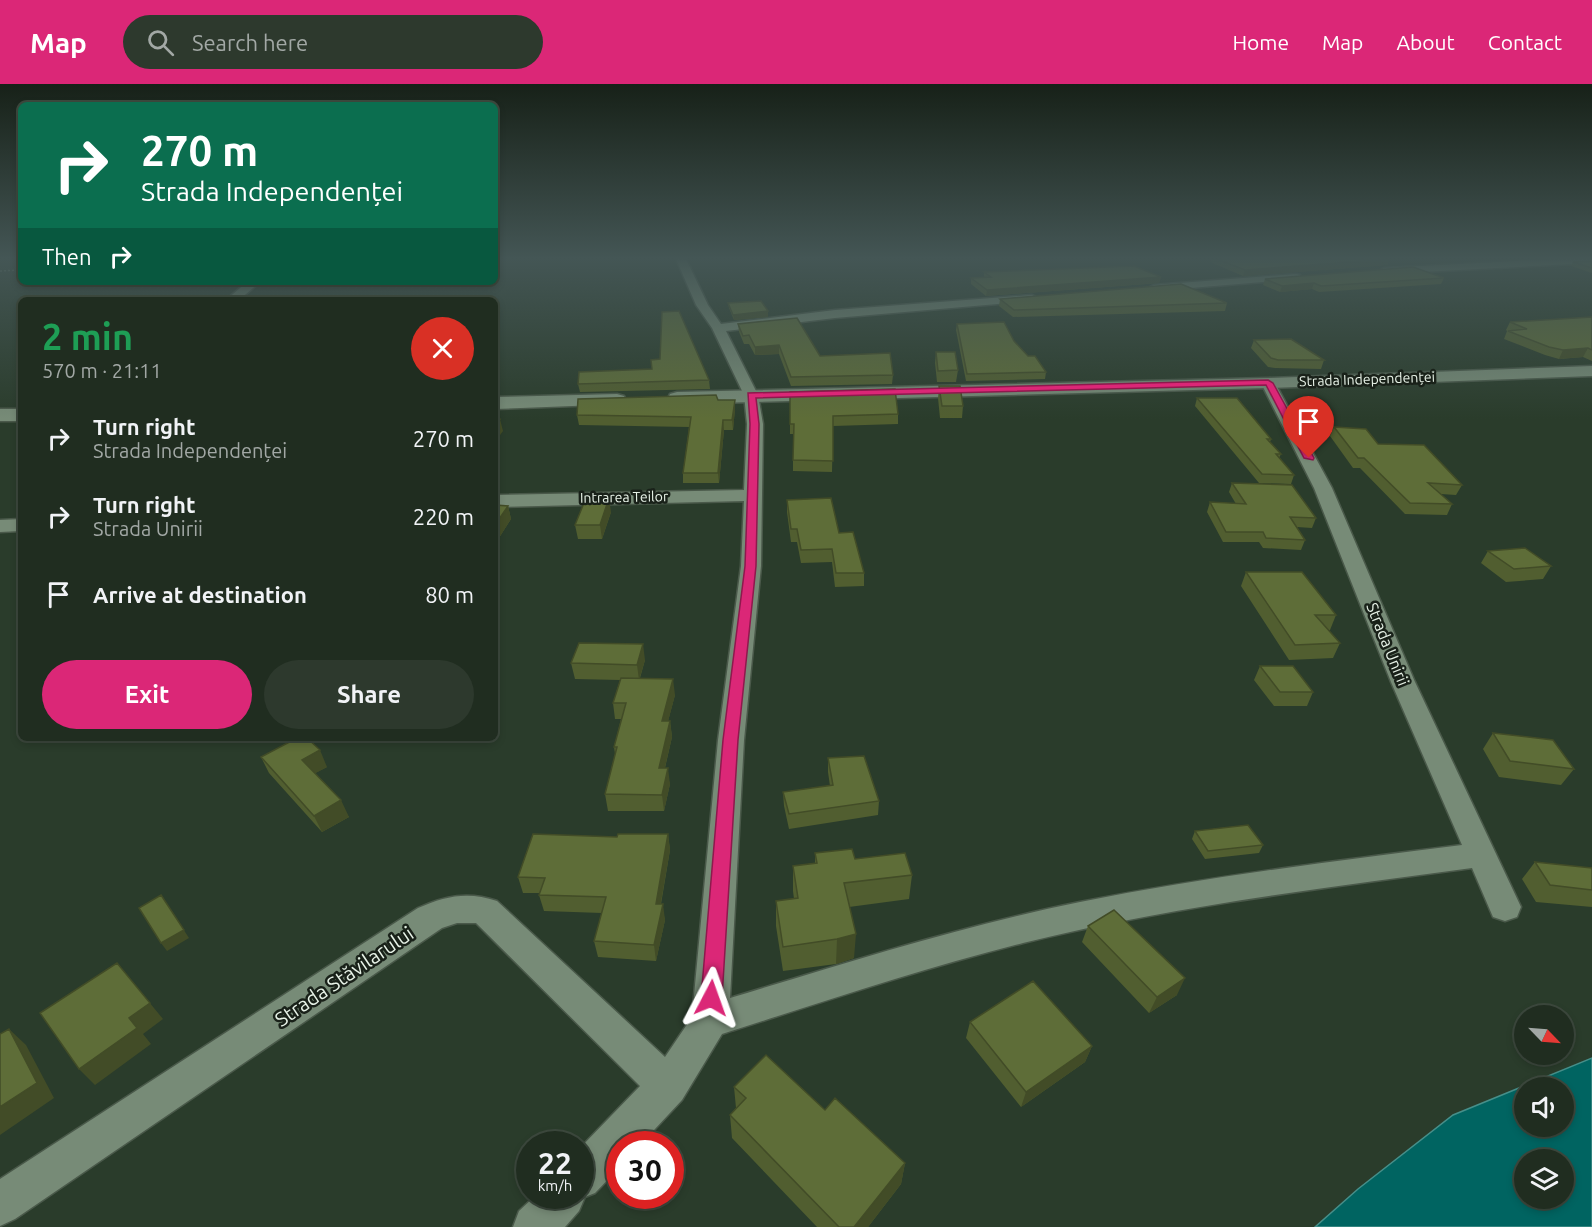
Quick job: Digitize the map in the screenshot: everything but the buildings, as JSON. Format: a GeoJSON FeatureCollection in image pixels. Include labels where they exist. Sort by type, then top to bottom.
{"type":"FeatureCollection","features":[{"type":"Feature","properties":{"kind":"street"},"geometry":{"type":"LineString","coordinates":[[594,1163],[668,1086],[695,1050],[710,1021],[730,740],[750,566],[755,424],[751,395],[715,322],[708,312]]}},
{"type":"Feature","properties":{"kind":"street"},"geometry":{"type":"LineString","coordinates":[[715,322],[848,312]]}},
{"type":"Feature","properties":{"kind":"street","name":"Strada Independenței"},"geometry":{"type":"LineString","coordinates":[[658,398],[1268,383],[1592,372]]}},
{"type":"Feature","properties":{"kind":"street","name":"Strada Unirii"},"geometry":{"type":"LineString","coordinates":[[1268,383],[1302,444],[1328,498],[1403,682],[1505,907]]}},
{"type":"Feature","properties":{"kind":"street"},"geometry":{"type":"LineString","coordinates":[[498,403],[635,399]]}},
{"type":"Feature","properties":{"kind":"street"},"geometry":{"type":"LineString","coordinates":[[0,415],[18,415]]}},
{"type":"Feature","properties":{"kind":"street","name":"Intrarea Teilor"},"geometry":{"type":"LineString","coordinates":[[498,501],[753,495]]}},
{"type":"Feature","properties":{"kind":"street"},"geometry":{"type":"LineString","coordinates":[[0,526],[18,525]]}},
{"type":"Feature","properties":{"kind":"street"},"geometry":{"type":"LineString","coordinates":[[710,1021],[900,963],[1046,924],[1137,905],[1480,855]]}},
{"type":"Feature","properties":{"kind":"street","name":"Strada Stăvilarului"},"geometry":{"type":"LineString","coordinates":[[0,1204],[430,918],[447,911],[473,908],[485,911],[668,1086]]}},
{"type":"Feature","properties":{"kind":"street"},"geometry":{"type":"LineString","coordinates":[[535,1227],[552,1209]]}},
{"type":"Feature","properties":{"kind":"water"},"geometry":{"type":"Polygon","coordinates":[[[1592,1058],[1592,1227],[1315,1227],[1358,1189],[1453,1115],[1514,1090],[1514,1137],[1574,1137],[1574,1077],[1546,1077],[1592,1058]]]}},
{"type":"Feature","properties":{"kind":"route"},"geometry":{"type":"LineString","coordinates":[[711,998],[730,740],[750,566],[755,424],[751,395],[1268,383],[1273,388],[1309,458]]}}]}
